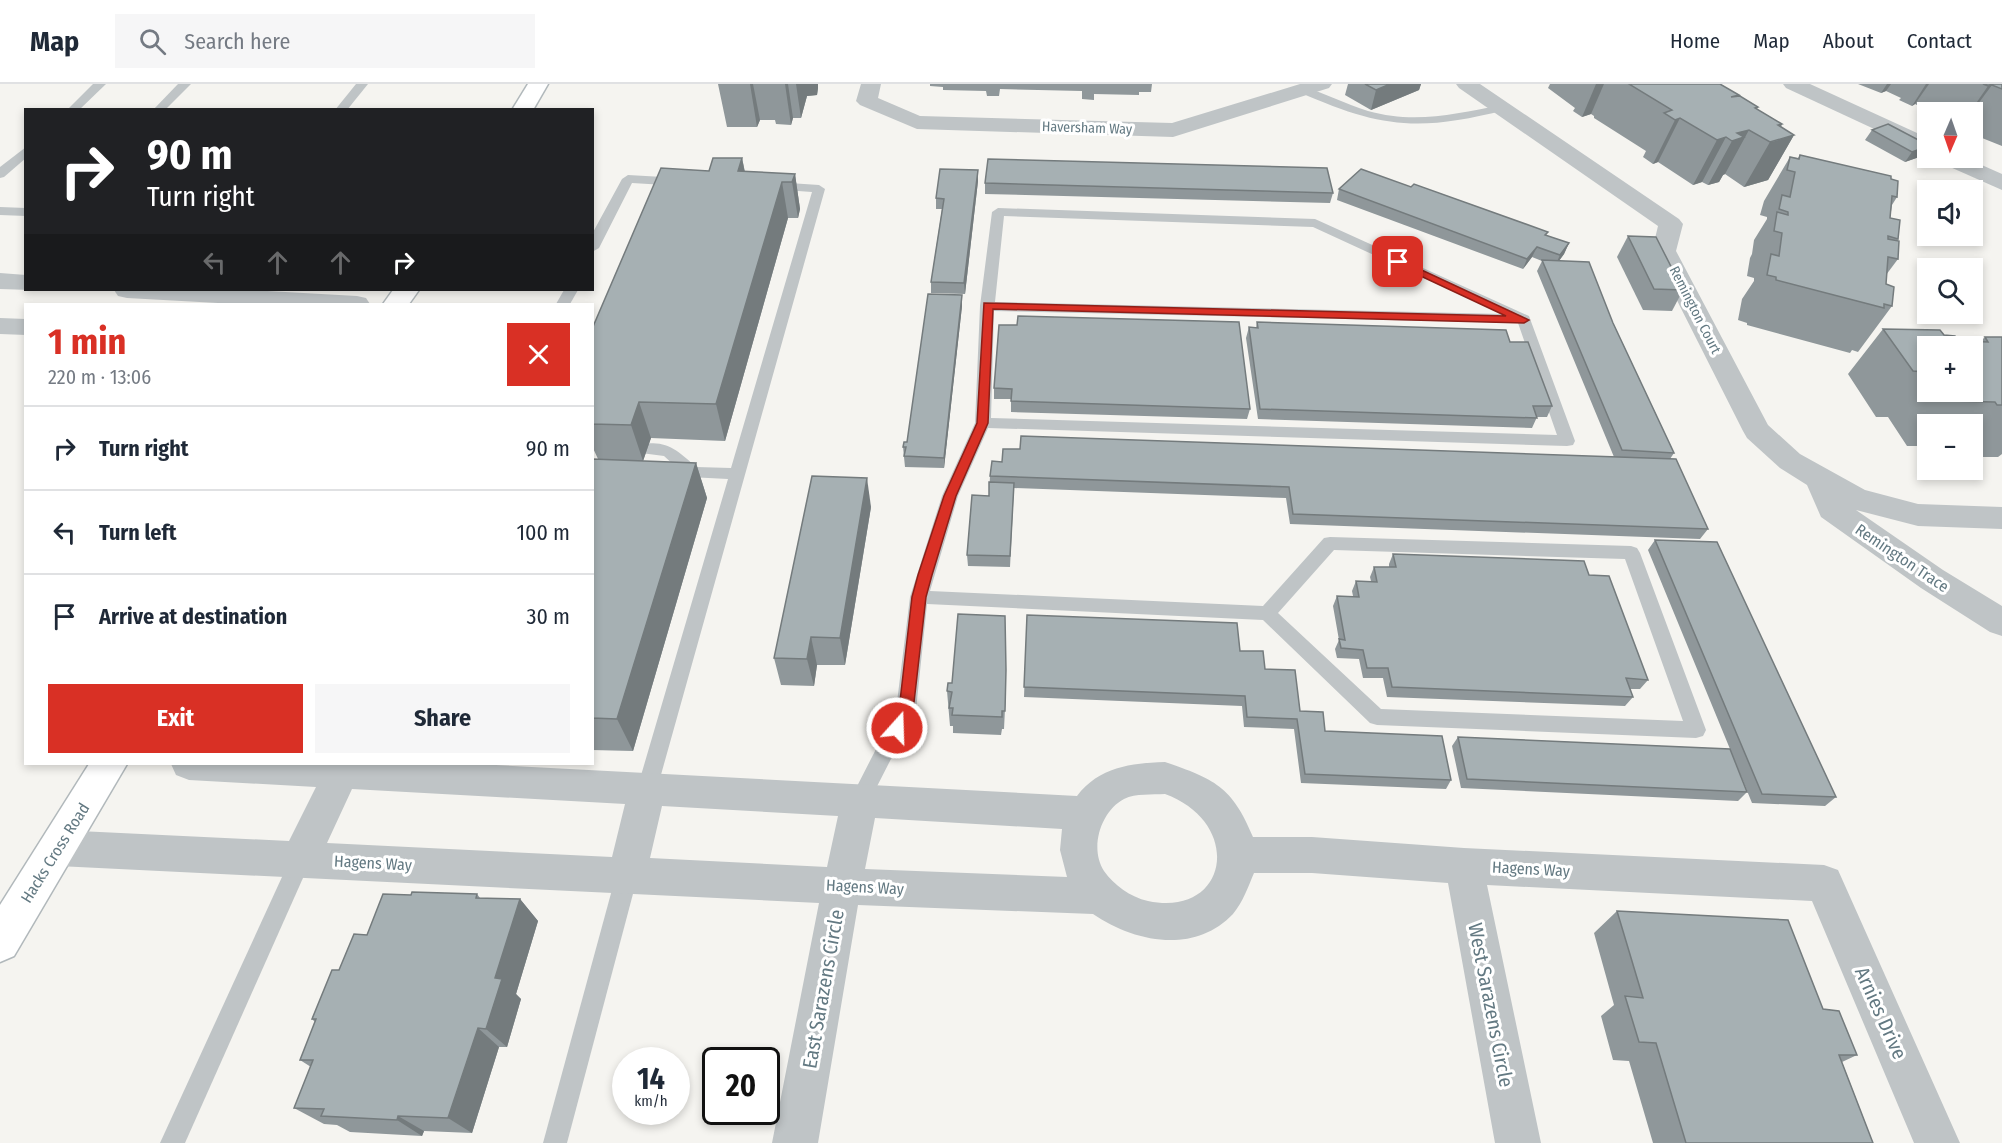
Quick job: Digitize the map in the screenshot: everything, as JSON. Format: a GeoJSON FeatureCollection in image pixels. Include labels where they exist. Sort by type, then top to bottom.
{"type":"FeatureCollection","features":[{"type":"Feature","properties":{"kind":"main road"},"geometry":{"type":"LineString","coordinates":[[523,108],[538,84]]}},
{"type":"Feature","properties":{"kind":"main road","name":"Hacks Cross Road"},"geometry":{"type":"LineString","coordinates":[[0,942],[108,765]]}},
{"type":"Feature","properties":{"kind":"street","name":"Haversham Way"},"geometry":{"type":"LineString","coordinates":[[871,84],[867,101],[917,122],[1173,130],[1313,87]]}},
{"type":"Feature","properties":{"kind":"street","name":"Remington Court"},"geometry":{"type":"LineString","coordinates":[[1466,84],[1671,224],[1664,250],[1757,431],[1790,461],[1828,483]]}},
{"type":"Feature","properties":{"kind":"street"},"geometry":{"type":"LineString","coordinates":[[1793,84],[1917,142]]}},
{"type":"Feature","properties":{"kind":"street"},"geometry":{"type":"LineString","coordinates":[[1970,168],[2002,183]]}},
{"type":"Feature","properties":{"kind":"street"},"geometry":{"type":"LineString","coordinates":[[0,281],[24,283]]}},
{"type":"Feature","properties":{"kind":"street"},"geometry":{"type":"LineString","coordinates":[[144,291],[341,303]]}},
{"type":"Feature","properties":{"kind":"street"},"geometry":{"type":"LineString","coordinates":[[0,326],[24,327]]}},
{"type":"Feature","properties":{"kind":"street"},"geometry":{"type":"LineString","coordinates":[[1828,483],[1856,499],[1918,515],[2002,518]]}},
{"type":"Feature","properties":{"kind":"street","name":"Remington Trace"},"geometry":{"type":"LineString","coordinates":[[1828,483],[1832,509],[1932,579],[2002,623]]}},
{"type":"Feature","properties":{"kind":"street"},"geometry":{"type":"LineString","coordinates":[[228,765],[344,768],[647,789],[1087,813]]}},
{"type":"Feature","properties":{"kind":"street"},"geometry":{"type":"LineString","coordinates":[[300,860],[344,768]]}},
{"type":"Feature","properties":{"kind":"street"},"geometry":{"type":"LineString","coordinates":[[1166,778],[1194,788],[1218,807],[1234,832],[1237,855],[1230,888],[1210,909],[1181,922],[1149,921],[1119,910],[1094,889],[1080,862],[1078,833],[1089,808],[1109,789],[1135,779],[1166,778]]}},
{"type":"Feature","properties":{"kind":"street"},"geometry":{"type":"LineString","coordinates":[[627,875],[647,789]]}},
{"type":"Feature","properties":{"kind":"street","name":"East Sarazens Circle"},"geometry":{"type":"LineString","coordinates":[[795,1143],[860,800]]}},
{"type":"Feature","properties":{"kind":"street","name":"Hagens Way"},"geometry":{"type":"LineString","coordinates":[[58,848],[842,886],[1103,896]]}},
{"type":"Feature","properties":{"kind":"street","name":"Hagens Way"},"geometry":{"type":"LineString","coordinates":[[1237,855],[1312,855],[1464,866],[1824,884]]}},
{"type":"Feature","properties":{"kind":"street","name":"West Sarazens Circle"},"geometry":{"type":"LineString","coordinates":[[1464,866],[1518,1143]]}},
{"type":"Feature","properties":{"kind":"street","name":"Arnies Drive"},"geometry":{"type":"LineString","coordinates":[[1824,884],[1937,1143]]}},
{"type":"Feature","properties":{"kind":"lane"},"geometry":{"type":"LineString","coordinates":[[74,108],[100,84]]}},
{"type":"Feature","properties":{"kind":"lane"},"geometry":{"type":"LineString","coordinates":[[160,108],[185,84]]}},
{"type":"Feature","properties":{"kind":"lane"},"geometry":{"type":"LineString","coordinates":[[342,108],[362,84]]}},
{"type":"Feature","properties":{"kind":"lane"},"geometry":{"type":"LineString","coordinates":[[1313,87],[1343,108],[1415,121],[1451,118],[1501,108]]}},
{"type":"Feature","properties":{"kind":"lane"},"geometry":{"type":"LineString","coordinates":[[0,174],[24,153]]}},
{"type":"Feature","properties":{"kind":"lane"},"geometry":{"type":"LineString","coordinates":[[594,244],[628,179],[690,184]]}},
{"type":"Feature","properties":{"kind":"lane"},"geometry":{"type":"LineString","coordinates":[[647,789],[819,189],[782,187],[762,191]]}},
{"type":"Feature","properties":{"kind":"lane"},"geometry":{"type":"LineString","coordinates":[[0,211],[24,212]]}},
{"type":"Feature","properties":{"kind":"lane"},"geometry":{"type":"LineString","coordinates":[[860,800],[906,711],[919,597],[950,496],[982,423],[987,306],[998,212],[1315,223],[1524,320],[1567,441],[982,423]]}},
{"type":"Feature","properties":{"kind":"lane"},"geometry":{"type":"LineString","coordinates":[[987,306],[1524,320]]}},
{"type":"Feature","properties":{"kind":"lane"},"geometry":{"type":"LineString","coordinates":[[647,449],[669,451],[691,472]]}},
{"type":"Feature","properties":{"kind":"lane"},"geometry":{"type":"LineString","coordinates":[[658,471],[738,474]]}},
{"type":"Feature","properties":{"kind":"lane"},"geometry":{"type":"LineString","coordinates":[[919,597],[1267,613],[1377,717],[1696,730],[1630,553],[1330,543],[1267,613]]}},
{"type":"Feature","properties":{"kind":"lane"},"geometry":{"type":"LineString","coordinates":[[172,1143],[300,860]]}},
{"type":"Feature","properties":{"kind":"lane"},"geometry":{"type":"LineString","coordinates":[[555,1143],[627,875]]}},
{"type":"Feature","properties":{"kind":"building"},"geometry":{"type":"Polygon","coordinates":[[[1365,84],[1390,84],[1376,90],[1365,84]]]}},
{"type":"Feature","properties":{"kind":"building"},"geometry":{"type":"Polygon","coordinates":[[[1629,84],[1720,84],[1739,95],[1731,97],[1740,96],[1782,124],[1778,125],[1794,135],[1770,142],[1749,130],[1737,133],[1744,137],[1732,141],[1726,137],[1717,140],[1680,118],[1675,120],[1664,113],[1672,110],[1629,84]]]}},
{"type":"Feature","properties":{"kind":"building"},"geometry":{"type":"Polygon","coordinates":[[[1983,84],[2002,84],[2002,89],[1992,85],[1983,84]]]}},
{"type":"Feature","properties":{"kind":"building"},"geometry":{"type":"Polygon","coordinates":[[[1888,124],[1917,139],[1917,150],[1912,152],[1872,130],[1888,124]]]}},
{"type":"Feature","properties":{"kind":"building"},"geometry":{"type":"Polygon","coordinates":[[[1800,155],[1891,176],[1891,179],[1898,181],[1897,197],[1892,196],[1890,218],[1900,220],[1898,239],[1888,236],[1888,239],[1899,241],[1898,259],[1888,257],[1886,284],[1894,287],[1892,306],[1884,304],[1884,308],[1776,280],[1776,277],[1767,275],[1771,254],[1779,256],[1782,233],[1774,231],[1777,212],[1788,215],[1788,212],[1779,209],[1782,195],[1790,197],[1795,172],[1787,170],[1790,157],[1799,159],[1800,155]]]}},
{"type":"Feature","properties":{"kind":"building"},"geometry":{"type":"Polygon","coordinates":[[[713,158],[742,158],[738,171],[795,174],[792,182],[782,182],[716,404],[639,402],[631,425],[594,424],[594,324],[661,168],[709,171],[713,158]]]}},
{"type":"Feature","properties":{"kind":"building"},"geometry":{"type":"Polygon","coordinates":[[[988,159],[1327,168],[1333,193],[985,183],[988,159]]]}},
{"type":"Feature","properties":{"kind":"building"},"geometry":{"type":"Polygon","coordinates":[[[940,169],[978,170],[964,283],[931,282],[944,199],[936,198],[940,169]]]}},
{"type":"Feature","properties":{"kind":"building"},"geometry":{"type":"Polygon","coordinates":[[[1361,169],[1411,187],[1414,184],[1548,232],[1545,235],[1569,243],[1560,255],[1537,247],[1527,259],[1339,189],[1361,169]]]}},
{"type":"Feature","properties":{"kind":"building"},"geometry":{"type":"Polygon","coordinates":[[[1628,236],[1656,237],[1683,290],[1654,289],[1628,236]]]}},
{"type":"Feature","properties":{"kind":"building"},"geometry":{"type":"Polygon","coordinates":[[[1542,260],[1589,262],[1613,323],[1674,453],[1622,450],[1542,260]]]}},
{"type":"Feature","properties":{"kind":"building"},"geometry":{"type":"Polygon","coordinates":[[[928,294],[962,295],[944,458],[904,456],[906,447],[903,447],[904,442],[907,442],[928,294]]]}},
{"type":"Feature","properties":{"kind":"building"},"geometry":{"type":"Polygon","coordinates":[[[1018,316],[1239,322],[1250,409],[1011,401],[1012,389],[994,388],[999,325],[1017,325],[1018,316]]]}},
{"type":"Feature","properties":{"kind":"building"},"geometry":{"type":"Polygon","coordinates":[[[1257,322],[1506,330],[1510,342],[1528,342],[1552,406],[1533,406],[1537,418],[1260,409],[1249,327],[1258,328],[1257,322]]]}},
{"type":"Feature","properties":{"kind":"building"},"geometry":{"type":"Polygon","coordinates":[[[1883,329],[1940,330],[1944,335],[1955,336],[1917,336],[1917,371],[1913,371],[1883,329]]]}},
{"type":"Feature","properties":{"kind":"building"},"geometry":{"type":"Polygon","coordinates":[[[1985,337],[2002,337],[2002,405],[1997,405],[1995,402],[1983,402],[1983,342],[1988,342],[1985,337]]]}},
{"type":"Feature","properties":{"kind":"building"},"geometry":{"type":"Polygon","coordinates":[[[1021,436],[1676,459],[1708,529],[1293,514],[1289,487],[990,476],[992,461],[1002,462],[1003,449],[1020,449],[1021,436]]]}},
{"type":"Feature","properties":{"kind":"building"},"geometry":{"type":"Polygon","coordinates":[[[594,459],[696,463],[617,719],[594,718],[594,459]]]}},
{"type":"Feature","properties":{"kind":"building"},"geometry":{"type":"Polygon","coordinates":[[[812,476],[867,478],[840,638],[811,637],[807,659],[774,658],[812,476]]]}},
{"type":"Feature","properties":{"kind":"building"},"geometry":{"type":"Polygon","coordinates":[[[989,482],[1014,483],[1010,556],[967,555],[972,495],[989,496],[989,482]]]}},
{"type":"Feature","properties":{"kind":"building"},"geometry":{"type":"Polygon","coordinates":[[[1655,540],[1717,542],[1836,797],[1762,794],[1655,540]]]}},
{"type":"Feature","properties":{"kind":"building"},"geometry":{"type":"Polygon","coordinates":[[[1393,554],[1584,561],[1589,575],[1609,576],[1648,680],[1626,678],[1633,697],[1392,687],[1388,668],[1367,668],[1363,650],[1341,648],[1339,639],[1345,640],[1337,596],[1359,597],[1356,581],[1377,582],[1374,567],[1396,567],[1393,554]]]}},
{"type":"Feature","properties":{"kind":"building"},"geometry":{"type":"Polygon","coordinates":[[[958,614],[1005,616],[1005,711],[1002,711],[1002,717],[952,715],[953,708],[949,708],[952,692],[947,691],[948,683],[952,683],[958,614]]]}},
{"type":"Feature","properties":{"kind":"building"},"geometry":{"type":"Polygon","coordinates":[[[1027,615],[1237,623],[1240,651],[1263,651],[1265,669],[1295,670],[1300,711],[1323,712],[1325,731],[1442,736],[1451,780],[1305,774],[1297,719],[1247,717],[1245,696],[1024,687],[1027,615]]]}},
{"type":"Feature","properties":{"kind":"building"},"geometry":{"type":"Polygon","coordinates":[[[1458,737],[1730,749],[1747,792],[1467,779],[1458,737]]]}},
{"type":"Feature","properties":{"kind":"building"},"geometry":{"type":"Polygon","coordinates":[[[412,892],[477,894],[476,898],[520,899],[495,978],[502,979],[486,1029],[478,1028],[448,1118],[398,1116],[397,1120],[321,1116],[324,1109],[294,1108],[313,1060],[300,1060],[316,1019],[312,1019],[332,970],[339,970],[354,934],[367,935],[383,894],[411,895],[412,892]]]}},
{"type":"Feature","properties":{"kind":"building"},"geometry":{"type":"Polygon","coordinates":[[[1617,911],[1788,920],[1823,1009],[1839,1011],[1857,1055],[1839,1055],[1873,1143],[1686,1143],[1656,1043],[1639,1042],[1625,996],[1643,998],[1617,911]]]}},
{"type":"Feature","properties":{"kind":"route"},"geometry":{"type":"LineString","coordinates":[[897,728],[906,711],[919,597],[925,575],[950,496],[982,423],[987,306],[1524,320],[1398,262]]}}]}
